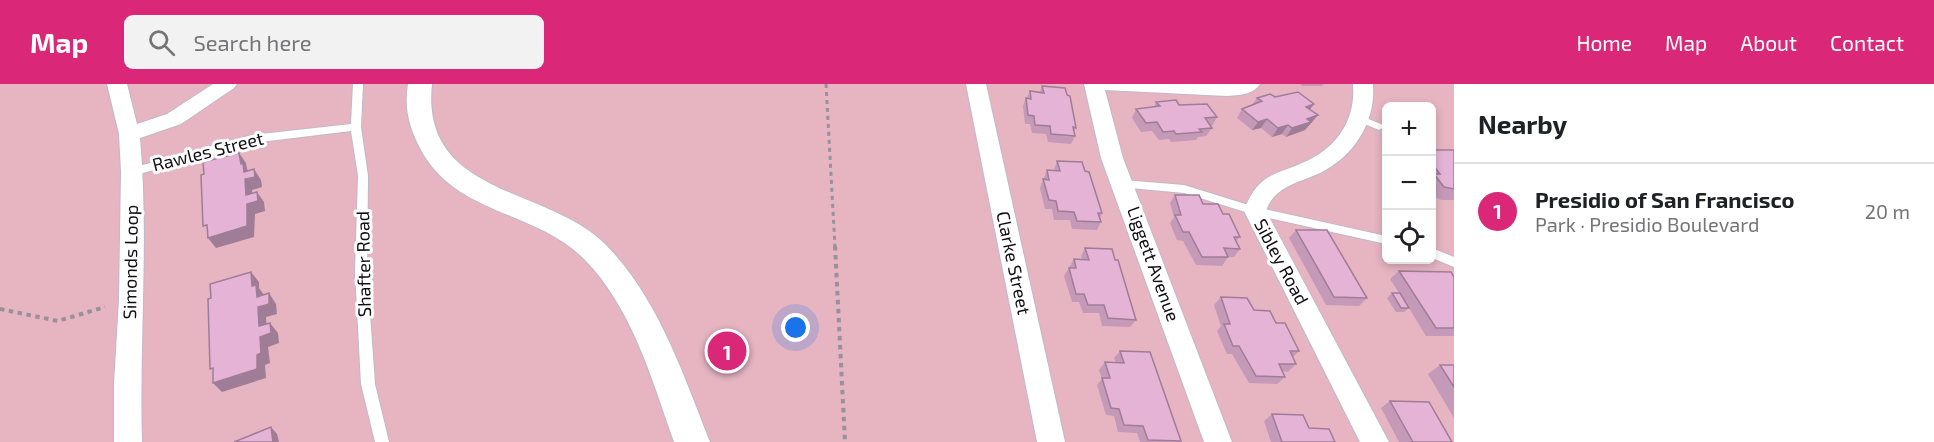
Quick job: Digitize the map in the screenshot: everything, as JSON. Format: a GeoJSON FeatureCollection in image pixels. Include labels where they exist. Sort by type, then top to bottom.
{"type":"FeatureCollection","features":[{"type":"Feature","properties":{"kind":"street","name":"Simonds Loop"},"geometry":{"type":"LineString","coordinates":[[117,84],[129,134],[132,172],[131,299],[127,384],[129,442]]}},
{"type":"Feature","properties":{"kind":"street"},"geometry":{"type":"LineString","coordinates":[[129,134],[174,119],[201,89],[227,84]]}},
{"type":"Feature","properties":{"kind":"street"},"geometry":{"type":"LineString","coordinates":[[420,84],[418,104],[422,123],[437,157],[447,170],[463,183],[485,194],[534,213],[578,235],[611,270],[641,316],[692,442]]}},
{"type":"Feature","properties":{"kind":"street","name":"Clarke Street"},"geometry":{"type":"LineString","coordinates":[[976,84],[1051,442]]}},
{"type":"Feature","properties":{"kind":"street","name":"Liggett Avenue"},"geometry":{"type":"LineString","coordinates":[[1094,84],[1112,158],[1218,442]]}},
{"type":"Feature","properties":{"kind":"street"},"geometry":{"type":"LineString","coordinates":[[1101,84],[1227,90],[1240,89],[1250,84]]}},
{"type":"Feature","properties":{"kind":"street","name":"Sibley Road"},"geometry":{"type":"LineString","coordinates":[[1363,84],[1364,103],[1369,123],[1352,135],[1341,149],[1320,164],[1270,186],[1260,197],[1255,212],[1376,442]]}},
{"type":"Feature","properties":{"kind":"lane","name":"Shafter Road"},"geometry":{"type":"LineString","coordinates":[[358,84],[356,127],[363,176],[361,271],[368,384],[382,442]]}},
{"type":"Feature","properties":{"kind":"lane","name":"Rawles Street"},"geometry":{"type":"LineString","coordinates":[[132,172],[252,139],[356,127]]}},
{"type":"Feature","properties":{"kind":"lane"},"geometry":{"type":"LineString","coordinates":[[1123,184],[1184,189],[1255,212],[1382,239]]}},
{"type":"Feature","properties":{"kind":"lane"},"geometry":{"type":"LineString","coordinates":[[1436,255],[1454,262]]}},
{"type":"Feature","properties":{"kind":"path"},"geometry":{"type":"LineString","coordinates":[[825,84],[844,442]]}},
{"type":"Feature","properties":{"kind":"path"},"geometry":{"type":"LineString","coordinates":[[0,309],[58,321],[131,299]]}},
{"type":"Feature","properties":{"kind":"shaded area"},"geometry":{"type":"Polygon","coordinates":[[[0,84],[1454,84],[1454,442],[0,442],[0,84]]]}},
{"type":"Feature","properties":{"kind":"building"},"geometry":{"type":"Polygon","coordinates":[[[1042,86],[1065,88],[1067,95],[1070,96],[1076,128],[1073,127],[1075,136],[1051,134],[1050,126],[1035,125],[1034,116],[1028,115],[1026,98],[1031,99],[1030,91],[1044,93],[1042,86]]]}},
{"type":"Feature","properties":{"kind":"building"},"geometry":{"type":"Polygon","coordinates":[[[1298,92],[1314,104],[1306,107],[1318,115],[1307,119],[1311,122],[1292,128],[1288,125],[1278,128],[1267,119],[1258,122],[1242,109],[1262,101],[1257,98],[1270,94],[1275,97],[1298,92]]]}},
{"type":"Feature","properties":{"kind":"building"},"geometry":{"type":"Polygon","coordinates":[[[1176,100],[1179,105],[1207,104],[1217,117],[1205,118],[1212,128],[1199,129],[1202,132],[1176,134],[1174,131],[1163,132],[1157,122],[1146,123],[1136,109],[1160,106],[1156,102],[1176,100]]]}},
{"type":"Feature","properties":{"kind":"building"},"geometry":{"type":"Polygon","coordinates":[[[1436,150],[1454,150],[1454,189],[1444,187],[1436,177],[1436,174],[1440,174],[1436,169],[1436,150]]]}},
{"type":"Feature","properties":{"kind":"building"},"geometry":{"type":"Polygon","coordinates":[[[239,153],[244,172],[254,169],[255,177],[245,179],[246,195],[257,192],[258,201],[247,204],[247,226],[208,238],[207,225],[203,226],[201,175],[204,174],[203,162],[239,153]]]}},
{"type":"Feature","properties":{"kind":"building"},"geometry":{"type":"Polygon","coordinates":[[[1057,161],[1082,162],[1085,171],[1089,172],[1102,213],[1098,213],[1101,222],[1077,221],[1074,212],[1058,211],[1056,201],[1049,200],[1043,179],[1049,180],[1047,170],[1060,171],[1057,161]]]}},
{"type":"Feature","properties":{"kind":"building"},"geometry":{"type":"Polygon","coordinates":[[[1175,195],[1199,195],[1203,204],[1218,204],[1223,214],[1229,214],[1240,237],[1234,237],[1240,249],[1224,248],[1228,257],[1202,257],[1189,232],[1183,232],[1175,215],[1181,215],[1175,195]]]}},
{"type":"Feature","properties":{"kind":"building"},"geometry":{"type":"Polygon","coordinates":[[[1296,230],[1327,230],[1367,298],[1334,297],[1296,230]]]}},
{"type":"Feature","properties":{"kind":"building"},"geometry":{"type":"Polygon","coordinates":[[[1085,248],[1112,249],[1115,260],[1118,260],[1136,320],[1108,318],[1104,305],[1088,305],[1084,294],[1076,294],[1069,268],[1076,268],[1074,259],[1089,260],[1085,248]]]}},
{"type":"Feature","properties":{"kind":"building"},"geometry":{"type":"Polygon","coordinates":[[[1399,271],[1451,272],[1454,277],[1454,328],[1436,328],[1399,271]]]}},
{"type":"Feature","properties":{"kind":"building"},"geometry":{"type":"Polygon","coordinates":[[[251,272],[252,286],[256,285],[257,297],[269,293],[269,304],[258,307],[259,326],[270,323],[271,333],[260,337],[261,353],[257,355],[257,369],[213,383],[213,368],[210,369],[208,299],[211,298],[210,284],[251,272]]]}},
{"type":"Feature","properties":{"kind":"building"},"geometry":{"type":"Polygon","coordinates":[[[1392,293],[1400,293],[1409,308],[1401,308],[1392,293]]]}},
{"type":"Feature","properties":{"kind":"building"},"geometry":{"type":"Polygon","coordinates":[[[1221,297],[1247,298],[1254,310],[1270,311],[1276,323],[1285,323],[1299,351],[1290,351],[1296,364],[1279,364],[1285,377],[1256,376],[1239,346],[1233,346],[1224,324],[1230,324],[1221,297]]]}},
{"type":"Feature","properties":{"kind":"building"},"geometry":{"type":"Polygon","coordinates":[[[1120,351],[1150,352],[1181,441],[1148,440],[1143,426],[1124,425],[1119,409],[1111,408],[1102,378],[1110,378],[1105,362],[1124,363],[1120,351]]]}},
{"type":"Feature","properties":{"kind":"building"},"geometry":{"type":"Polygon","coordinates":[[[1440,365],[1454,365],[1454,387],[1440,365]]]}},
{"type":"Feature","properties":{"kind":"building"},"geometry":{"type":"Polygon","coordinates":[[[1390,401],[1429,402],[1452,442],[1413,442],[1390,401]]]}},
{"type":"Feature","properties":{"kind":"building"},"geometry":{"type":"Polygon","coordinates":[[[1272,414],[1303,415],[1309,428],[1329,429],[1335,442],[1282,442],[1272,414]]]}},
{"type":"Feature","properties":{"kind":"building"},"geometry":{"type":"Polygon","coordinates":[[[271,427],[273,442],[234,442],[271,427]]]}},
{"type":"Feature","properties":{"kind":"place","name":"Presidio of San Francisco"},"geometry":{"type":"Point","coordinates":[727,351]}}]}
